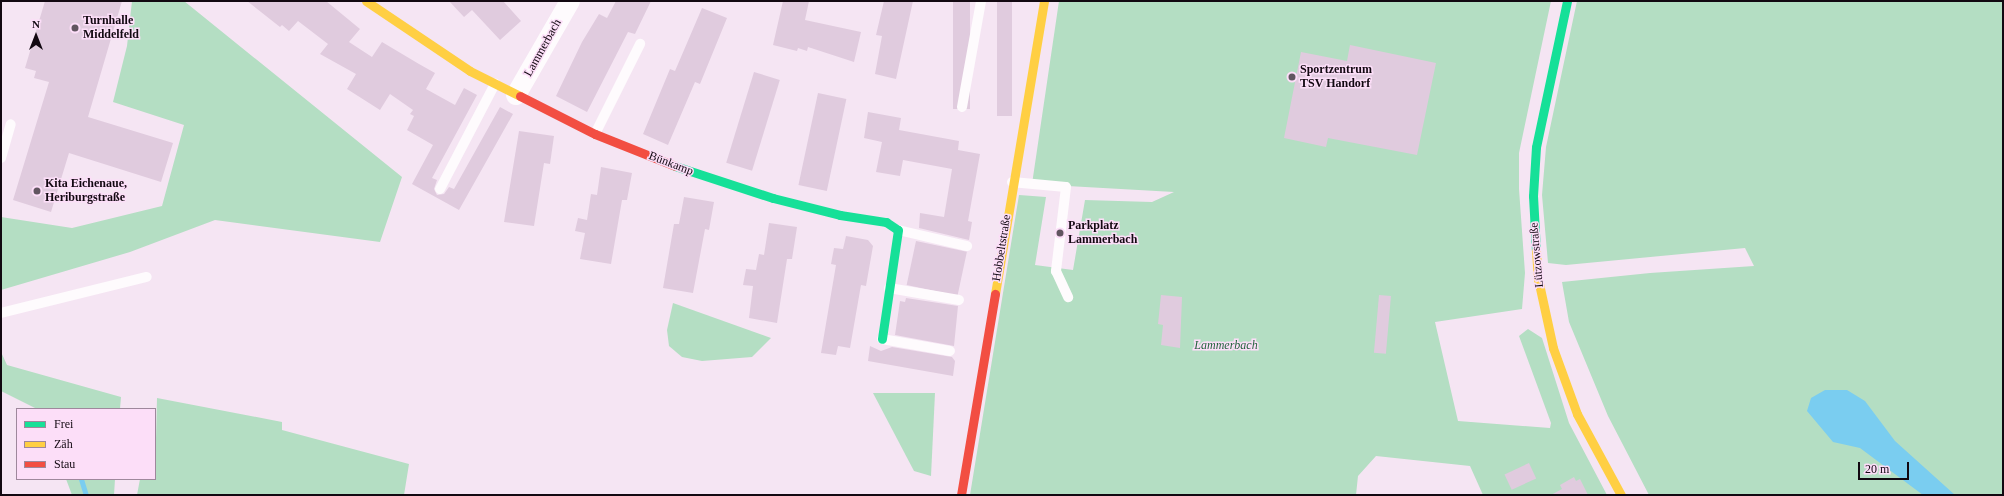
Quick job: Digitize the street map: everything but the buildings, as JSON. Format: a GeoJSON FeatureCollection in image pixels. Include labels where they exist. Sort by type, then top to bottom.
{"type":"FeatureCollection","features":[{"type":"Feature","properties":{"kind":"street","name":"Bünkamp"},"geometry":{"type":"LineString","coordinates":[[366,1],[495,84],[595,134],[700,176],[840,215],[886,222],[898,230]]}},
{"type":"Feature","properties":{"kind":"street","name":"Hobbeltstraße"},"geometry":{"type":"LineString","coordinates":[[960,495],[1012,182],[1044,1]]}},
{"type":"Feature","properties":{"kind":"street","name":"Lützowstraße"},"geometry":{"type":"LineString","coordinates":[[1567,1],[1536,148],[1533,196],[1538,279],[1553,348],[1577,414],[1621,495]]}},
{"type":"Feature","properties":{"kind":"street","name":"Lammerbach"},"geometry":{"type":"LineString","coordinates":[[516,95],[566,2]]}},
{"type":"Feature","properties":{"kind":"street"},"geometry":{"type":"LineString","coordinates":[[882,339],[898,230]]}},
{"type":"Feature","properties":{"kind":"lane"},"geometry":{"type":"LineString","coordinates":[[962,107],[981,1]]}},
{"type":"Feature","properties":{"kind":"lane"},"geometry":{"type":"LineString","coordinates":[[595,134],[640,44]]}},
{"type":"Feature","properties":{"kind":"lane"},"geometry":{"type":"LineString","coordinates":[[440,189],[495,84]]}},
{"type":"Feature","properties":{"kind":"lane"},"geometry":{"type":"LineString","coordinates":[[1,158],[11,124]]}},
{"type":"Feature","properties":{"kind":"lane"},"geometry":{"type":"LineString","coordinates":[[1012,182],[1066,187],[1056,271],[1068,297]]}},
{"type":"Feature","properties":{"kind":"lane"},"geometry":{"type":"LineString","coordinates":[[898,230],[967,246]]}},
{"type":"Feature","properties":{"kind":"lane"},"geometry":{"type":"LineString","coordinates":[[1,313],[147,277]]}},
{"type":"Feature","properties":{"kind":"lane"},"geometry":{"type":"LineString","coordinates":[[889,288],[959,300]]}},
{"type":"Feature","properties":{"kind":"lane"},"geometry":{"type":"LineString","coordinates":[[882,339],[950,351]]}},
{"type":"Feature","properties":{"kind":"green space"},"geometry":{"type":"Polygon","coordinates":[[[132,1],[184,1],[402,177],[380,242],[215,220],[130,252],[1,290],[1,217],[72,228],[162,206],[184,125],[113,102],[127,46],[132,1]]]}},
{"type":"Feature","properties":{"kind":"green space"},"geometry":{"type":"Polygon","coordinates":[[[1059,1],[1551,1],[1519,153],[1519,189],[1525,273],[1522,309],[1435,322],[1458,421],[1550,428],[1551,423],[1519,336],[1528,329],[1542,338],[1569,423],[1607,495],[1483,495],[1470,466],[1376,456],[1358,476],[1356,495],[970,495],[1019,195],[1046,197],[1035,265],[1073,270],[1085,200],[1152,202],[1174,192],[1032,184],[1059,1]]]}},
{"type":"Feature","properties":{"kind":"green space"},"geometry":{"type":"Polygon","coordinates":[[[1577,1],[2003,1],[2003,495],[1649,495],[1608,416],[1569,322],[1562,282],[1650,273],[1754,266],[1745,248],[1566,265],[1548,263],[1542,195],[1546,147],[1577,1]]]}},
{"type":"Feature","properties":{"kind":"green space"},"geometry":{"type":"Polygon","coordinates":[[[673,303],[771,338],[752,357],[702,361],[682,357],[669,346],[667,330],[673,303]]]}},
{"type":"Feature","properties":{"kind":"green space"},"geometry":{"type":"Polygon","coordinates":[[[1,352],[7,365],[121,397],[120,408],[35,408],[1,391],[1,352]]]}},
{"type":"Feature","properties":{"kind":"green space"},"geometry":{"type":"Polygon","coordinates":[[[873,393],[935,393],[931,476],[914,471],[873,393]]]}},
{"type":"Feature","properties":{"kind":"green space"},"geometry":{"type":"Polygon","coordinates":[[[157,398],[282,422],[282,430],[409,464],[404,495],[137,495],[140,480],[156,480],[157,398]]]}},
{"type":"Feature","properties":{"kind":"green space"},"geometry":{"type":"Polygon","coordinates":[[[66,480],[115,480],[114,495],[72,495],[66,480]]]}},
{"type":"Feature","properties":{"kind":"water"},"geometry":{"type":"Polygon","coordinates":[[[1825,390],[1847,390],[1865,401],[1895,441],[1955,495],[1923,495],[1860,448],[1833,442],[1807,411],[1811,398],[1825,390]]]}},
{"type":"Feature","properties":{"kind":"waterway"},"geometry":{"type":"LineString","coordinates":[[81,480],[86,495]]}},
{"type":"Feature","properties":{"kind":"traffic: fast"},"geometry":{"type":"LineString","coordinates":[[1536,251],[1533,196],[1536,147],[1567,1]]}},
{"type":"Feature","properties":{"kind":"traffic: fast"},"geometry":{"type":"LineString","coordinates":[[675,166],[773,198],[840,215],[886,222],[898,230],[882,339]]}},
{"type":"Feature","properties":{"kind":"traffic: slow"},"geometry":{"type":"LineString","coordinates":[[366,1],[470,71],[520,96]]}},
{"type":"Feature","properties":{"kind":"traffic: slow"},"geometry":{"type":"LineString","coordinates":[[995,294],[1044,1]]}},
{"type":"Feature","properties":{"kind":"traffic: slow"},"geometry":{"type":"LineString","coordinates":[[1536,251],[1538,279],[1553,348],[1577,414],[1621,495]]}},
{"type":"Feature","properties":{"kind":"traffic: jam"},"geometry":{"type":"LineString","coordinates":[[520,96],[595,134],[675,166]]}},
{"type":"Feature","properties":{"kind":"traffic: jam"},"geometry":{"type":"LineString","coordinates":[[961,495],[995,294]]}},
{"type":"Feature","properties":{"kind":"place","name":"Turnhalle Middelfeld"},"geometry":{"type":"Point","coordinates":[75,28]}},
{"type":"Feature","properties":{"kind":"place","name":"Sportzentrum TSV Handorf"},"geometry":{"type":"Point","coordinates":[1292,77]}},
{"type":"Feature","properties":{"kind":"place","name":"Kita Eichenaue, Heriburgstraße"},"geometry":{"type":"Point","coordinates":[37,191]}},
{"type":"Feature","properties":{"kind":"place","name":"Parkplatz Lammerbach"},"geometry":{"type":"Point","coordinates":[1060,233]}}]}
